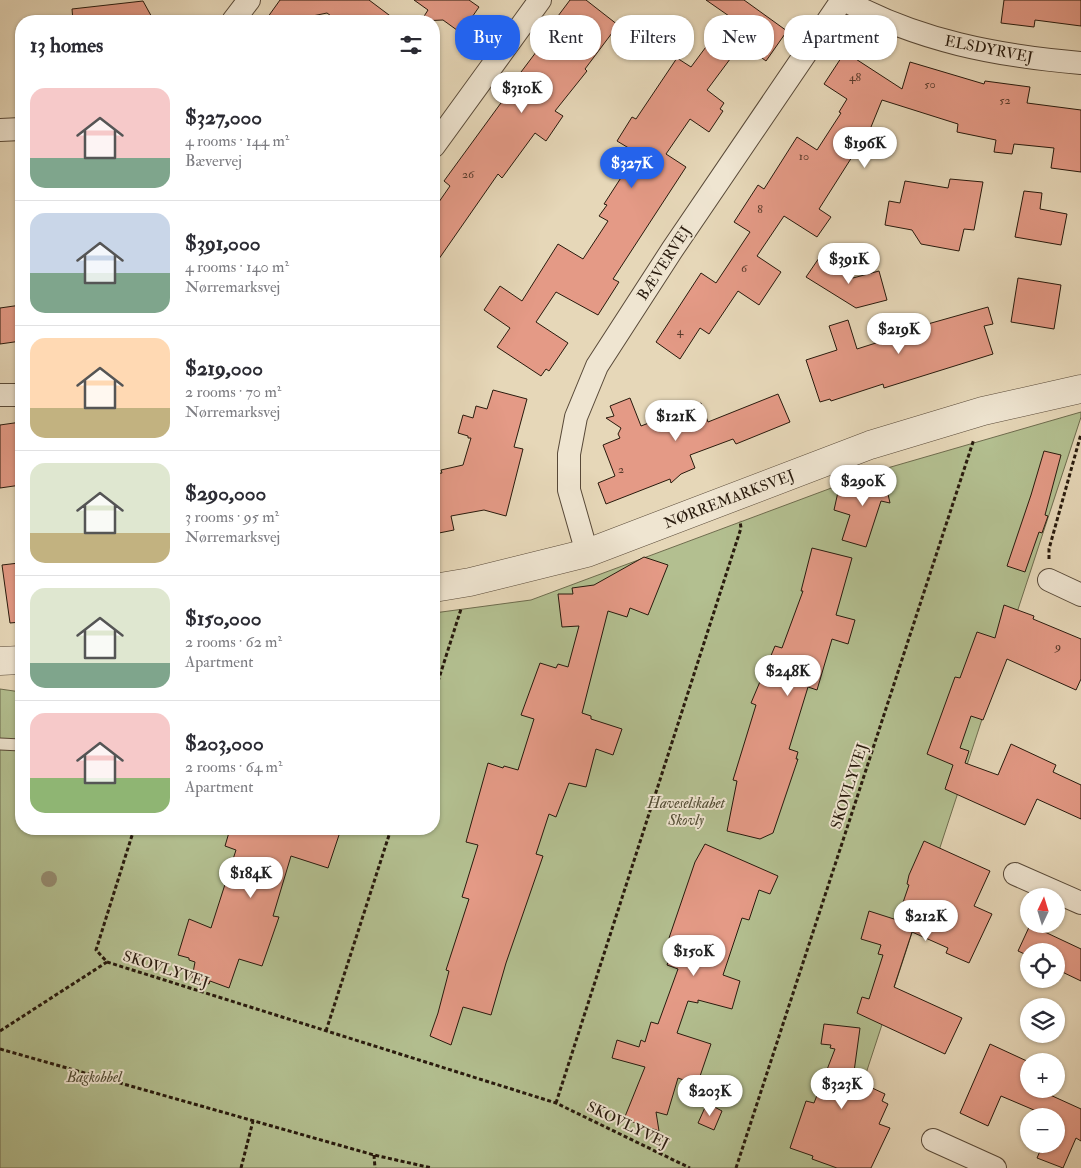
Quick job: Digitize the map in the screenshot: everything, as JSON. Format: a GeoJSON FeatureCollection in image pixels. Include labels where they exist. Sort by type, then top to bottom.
{"type":"FeatureCollection","features":[{"type":"Feature","properties":{"kind":"street"},"geometry":{"type":"LineString","coordinates":[[238,15],[249,0]]}},
{"type":"Feature","properties":{"kind":"street"},"geometry":{"type":"LineString","coordinates":[[440,138],[540,0]]}},
{"type":"Feature","properties":{"kind":"street","name":"ELSDYRVEJ"},"geometry":{"type":"LineString","coordinates":[[843,0],[868,13],[910,30],[964,47],[1023,58],[1081,64]]}},
{"type":"Feature","properties":{"kind":"street","name":"BÆVERVEJ"},"geometry":{"type":"LineString","coordinates":[[587,553],[569,490],[569,454],[576,418],[597,366],[672,250],[843,0]]}},
{"type":"Feature","properties":{"kind":"street"},"geometry":{"type":"LineString","coordinates":[[0,130],[15,130]]}},
{"type":"Feature","properties":{"kind":"street","name":"NØRREMARKSVEJ"},"geometry":{"type":"LineString","coordinates":[[440,587],[470,582],[587,553],[870,444],[984,411],[1081,389]]}},
{"type":"Feature","properties":{"kind":"street"},"geometry":{"type":"LineString","coordinates":[[0,395],[15,394]]}},
{"type":"Feature","properties":{"kind":"street"},"geometry":{"type":"LineString","coordinates":[[1049,580],[1081,595]]}},
{"type":"Feature","properties":{"kind":"street"},"geometry":{"type":"LineString","coordinates":[[0,661],[15,660]]}},
{"type":"Feature","properties":{"kind":"street"},"geometry":{"type":"LineString","coordinates":[[1015,874],[1081,903]]}},
{"type":"Feature","properties":{"kind":"street"},"geometry":{"type":"LineString","coordinates":[[932,1140],[996,1168]]}},
{"type":"Feature","properties":{"kind":"lane"},"geometry":{"type":"LineString","coordinates":[[0,744],[15,745]]}},
{"type":"Feature","properties":{"kind":"path","name":"SKOVLYVEJ"},"geometry":{"type":"LineString","coordinates":[[736,1168],[984,411]]}},
{"type":"Feature","properties":{"kind":"path"},"geometry":{"type":"LineString","coordinates":[[1049,580],[1049,549],[1081,434]]}},
{"type":"Feature","properties":{"kind":"path"},"geometry":{"type":"LineString","coordinates":[[556,1103],[741,528],[739,496]]}},
{"type":"Feature","properties":{"kind":"path"},"geometry":{"type":"LineString","coordinates":[[440,675],[470,582]]}},
{"type":"Feature","properties":{"kind":"path","name":"SKOVLYVEJ"},"geometry":{"type":"LineString","coordinates":[[132,835],[96,950],[107,962],[556,1103],[690,1168]]}},
{"type":"Feature","properties":{"kind":"path"},"geometry":{"type":"LineString","coordinates":[[326,1032],[389,835]]}},
{"type":"Feature","properties":{"kind":"path"},"geometry":{"type":"LineString","coordinates":[[0,1031],[107,962]]}},
{"type":"Feature","properties":{"kind":"path"},"geometry":{"type":"LineString","coordinates":[[0,1049],[374,1155],[432,1168]]}},
{"type":"Feature","properties":{"kind":"path"},"geometry":{"type":"LineString","coordinates":[[241,1168],[253,1121]]}},
{"type":"Feature","properties":{"kind":"path"},"geometry":{"type":"LineString","coordinates":[[374,1155],[375,1168]]}},
{"type":"Feature","properties":{"kind":"green space","name":"Haveselskabet Skovly"},"geometry":{"type":"Polygon","coordinates":[[[1081,412],[1081,417],[835,1168],[0,1168],[0,689],[15,691],[15,835],[440,835],[440,612],[531,600],[877,471],[1081,412]]]}},
{"type":"Feature","properties":{"kind":"building"},"geometry":{"type":"Polygon","coordinates":[[[280,0],[369,0],[389,15],[330,15],[327,13],[317,15],[269,15],[280,0]]]}},
{"type":"Feature","properties":{"kind":"building"},"geometry":{"type":"Polygon","coordinates":[[[414,0],[469,0],[479,7],[473,15],[455,15],[455,29],[443,20],[440,20],[440,15],[425,15],[428,10],[414,0]]]}},
{"type":"Feature","properties":{"kind":"building"},"geometry":{"type":"Polygon","coordinates":[[[570,0],[586,0],[611,20],[611,34],[601,48],[601,15],[559,15],[570,0]]]}},
{"type":"Feature","properties":{"kind":"building"},"geometry":{"type":"Polygon","coordinates":[[[706,0],[744,0],[765,15],[728,15],[706,0]]]}},
{"type":"Feature","properties":{"kind":"building"},"geometry":{"type":"Polygon","coordinates":[[[1004,0],[1081,0],[1081,26],[1035,20],[1034,27],[1001,23],[1004,0]]]}},
{"type":"Feature","properties":{"kind":"building"},"geometry":{"type":"Polygon","coordinates":[[[143,1],[151,15],[72,15],[72,9],[143,1]]]}},
{"type":"Feature","properties":{"kind":"building"},"geometry":{"type":"Polygon","coordinates":[[[774,22],[784,29],[784,35],[774,50],[774,22]]]}},
{"type":"Feature","properties":{"kind":"building"},"geometry":{"type":"Polygon","coordinates":[[[704,50],[704,60],[729,60],[707,90],[724,103],[720,109],[723,111],[709,132],[690,119],[666,154],[686,167],[613,279],[619,282],[598,315],[556,292],[536,322],[568,343],[549,371],[546,369],[541,376],[497,347],[510,328],[484,310],[500,286],[522,301],[558,244],[583,259],[608,221],[599,216],[607,205],[604,204],[637,153],[617,141],[632,117],[636,119],[676,60],[680,60],[691,67],[704,50]]]}},
{"type":"Feature","properties":{"kind":"building"},"geometry":{"type":"Polygon","coordinates":[[[530,60],[592,60],[585,69],[587,71],[555,111],[563,116],[546,141],[535,133],[502,178],[498,174],[440,257],[440,200],[450,186],[444,181],[517,81],[515,80],[530,60]]]}},
{"type":"Feature","properties":{"kind":"building"},"geometry":{"type":"Polygon","coordinates":[[[840,60],[857,60],[902,89],[910,62],[984,84],[985,81],[1030,87],[1027,103],[1081,110],[1081,172],[1051,168],[1054,148],[1014,144],[1012,154],[994,152],[996,140],[957,132],[958,124],[882,100],[871,127],[819,209],[831,217],[817,237],[784,216],[757,256],[781,272],[759,305],[738,291],[709,334],[700,328],[680,359],[656,342],[701,273],[716,283],[750,232],[734,222],[758,185],[764,189],[797,137],[817,150],[841,113],[839,112],[847,99],[824,84],[840,60]]]}},
{"type":"Feature","properties":{"kind":"building"},"geometry":{"type":"Polygon","coordinates":[[[950,179],[983,182],[974,230],[964,229],[959,251],[921,244],[912,230],[885,225],[889,201],[900,203],[905,181],[948,188],[950,179]]]}},
{"type":"Feature","properties":{"kind":"building"},"geometry":{"type":"Polygon","coordinates":[[[1024,191],[1042,193],[1040,209],[1067,214],[1061,245],[1015,237],[1024,191]]]}},
{"type":"Feature","properties":{"kind":"building"},"geometry":{"type":"Polygon","coordinates":[[[819,258],[853,278],[879,271],[887,300],[856,308],[806,277],[819,258]]]}},
{"type":"Feature","properties":{"kind":"building"},"geometry":{"type":"Polygon","coordinates":[[[1018,278],[1061,285],[1054,329],[1011,322],[1018,278]]]}},
{"type":"Feature","properties":{"kind":"building"},"geometry":{"type":"Polygon","coordinates":[[[15,306],[15,342],[0,344],[0,308],[15,306]]]}},
{"type":"Feature","properties":{"kind":"building"},"geometry":{"type":"Polygon","coordinates":[[[988,307],[993,324],[984,326],[993,354],[884,388],[883,384],[831,401],[830,399],[820,402],[806,360],[837,350],[829,326],[848,320],[857,349],[904,334],[903,331],[988,307]]]}},
{"type":"Feature","properties":{"kind":"building"},"geometry":{"type":"Polygon","coordinates":[[[493,390],[527,399],[514,447],[523,449],[506,516],[484,510],[451,516],[454,530],[440,533],[441,470],[463,465],[471,438],[458,433],[463,415],[473,418],[476,406],[487,409],[493,390]]]}},
{"type":"Feature","properties":{"kind":"building"},"geometry":{"type":"Polygon","coordinates":[[[778,394],[790,422],[736,444],[733,439],[690,455],[695,468],[681,474],[671,483],[670,479],[606,504],[598,483],[615,476],[603,445],[620,438],[618,434],[621,428],[606,418],[614,416],[610,406],[630,398],[641,426],[701,403],[708,422],[778,394]]]}},
{"type":"Feature","properties":{"kind":"building"},"geometry":{"type":"Polygon","coordinates":[[[15,423],[15,486],[0,488],[0,425],[15,423]]]}},
{"type":"Feature","properties":{"kind":"building"},"geometry":{"type":"Polygon","coordinates":[[[1044,451],[1061,455],[1045,515],[1048,516],[1042,533],[1039,532],[1025,572],[1007,566],[1044,451]]]}},
{"type":"Feature","properties":{"kind":"building"},"geometry":{"type":"Polygon","coordinates":[[[882,468],[890,503],[881,501],[866,547],[842,540],[850,515],[834,510],[838,492],[844,493],[845,490],[863,494],[866,471],[882,468]]]}},
{"type":"Feature","properties":{"kind":"building"},"geometry":{"type":"Polygon","coordinates":[[[812,548],[852,558],[836,615],[855,620],[848,644],[832,639],[817,690],[808,687],[789,749],[798,752],[796,759],[798,759],[773,833],[760,839],[727,831],[737,781],[733,780],[756,705],[751,703],[775,646],[782,648],[803,591],[801,591],[812,548]]]}},
{"type":"Feature","properties":{"kind":"building"},"geometry":{"type":"Polygon","coordinates":[[[644,557],[668,565],[648,615],[630,608],[627,617],[608,611],[582,713],[591,716],[591,719],[622,729],[613,755],[596,749],[586,787],[569,783],[556,817],[549,814],[536,854],[543,856],[506,963],[491,1015],[463,1007],[451,1045],[430,1036],[449,971],[446,970],[469,899],[462,897],[478,845],[466,842],[488,763],[518,770],[534,719],[521,715],[540,663],[556,668],[558,664],[568,667],[579,626],[562,627],[558,594],[573,594],[572,588],[594,585],[644,557]]]}},
{"type":"Feature","properties":{"kind":"building"},"geometry":{"type":"Polygon","coordinates":[[[15,563],[15,623],[10,623],[2,565],[15,563]]]}},
{"type":"Feature","properties":{"kind":"building"},"geometry":{"type":"Polygon","coordinates":[[[1004,605],[1034,616],[1033,619],[1081,639],[1081,679],[1076,690],[1007,659],[983,720],[971,716],[960,748],[969,751],[965,763],[998,775],[1011,744],[1056,765],[1053,772],[1081,785],[1081,819],[1037,799],[1025,825],[945,789],[953,765],[927,754],[955,677],[960,678],[977,632],[995,638],[1004,605]]]}},
{"type":"Feature","properties":{"kind":"building"},"geometry":{"type":"Polygon","coordinates":[[[228,835],[339,835],[328,868],[291,856],[273,916],[279,917],[262,966],[239,959],[229,988],[210,981],[209,984],[192,978],[195,962],[178,955],[189,919],[211,928],[236,850],[225,846],[228,835]]]}},
{"type":"Feature","properties":{"kind":"building"},"geometry":{"type":"Polygon","coordinates":[[[924,841],[990,871],[974,906],[992,914],[969,963],[946,953],[948,948],[912,932],[894,987],[962,1018],[945,1054],[857,1013],[862,997],[869,999],[883,955],[878,954],[881,945],[861,939],[869,911],[897,920],[909,885],[907,884],[909,875],[924,841]]]}},
{"type":"Feature","properties":{"kind":"building"},"geometry":{"type":"Polygon","coordinates":[[[705,844],[778,876],[770,894],[759,890],[749,920],[742,918],[723,975],[740,981],[732,1009],[698,1000],[698,1003],[688,1001],[677,1033],[711,1044],[697,1085],[678,1078],[667,1115],[656,1112],[659,1131],[624,1119],[645,1067],[612,1058],[617,1040],[639,1047],[641,1040],[645,1042],[651,1022],[658,1024],[678,969],[667,965],[675,940],[669,938],[695,862],[705,844]]]}},
{"type":"Feature","properties":{"kind":"building"},"geometry":{"type":"Polygon","coordinates":[[[1026,933],[1047,933],[1081,949],[1081,981],[1065,973],[1065,943],[1022,943],[1026,933]]]}},
{"type":"Feature","properties":{"kind":"building"},"geometry":{"type":"Polygon","coordinates":[[[824,1024],[860,1028],[853,1079],[885,1094],[882,1101],[888,1104],[879,1124],[890,1128],[871,1168],[837,1168],[812,1159],[813,1156],[790,1148],[806,1101],[814,1103],[835,1049],[830,1048],[831,1045],[821,1044],[824,1024]]]}},
{"type":"Feature","properties":{"kind":"building"},"geometry":{"type":"Polygon","coordinates":[[[990,1044],[1020,1058],[1020,1098],[1057,1098],[1081,1109],[1081,1141],[1076,1138],[1063,1168],[1037,1158],[1039,1153],[1065,1153],[1065,1108],[1029,1108],[1001,1096],[988,1126],[960,1113],[990,1044]]]}},
{"type":"Feature","properties":{"kind":"building"},"geometry":{"type":"Polygon","coordinates":[[[707,1103],[722,1111],[714,1130],[698,1123],[707,1103]]]}},
{"type":"Feature","properties":{"kind":"park label","name":"Bagkobbel"},"geometry":{"type":"Point","coordinates":[94,1077]}}]}
